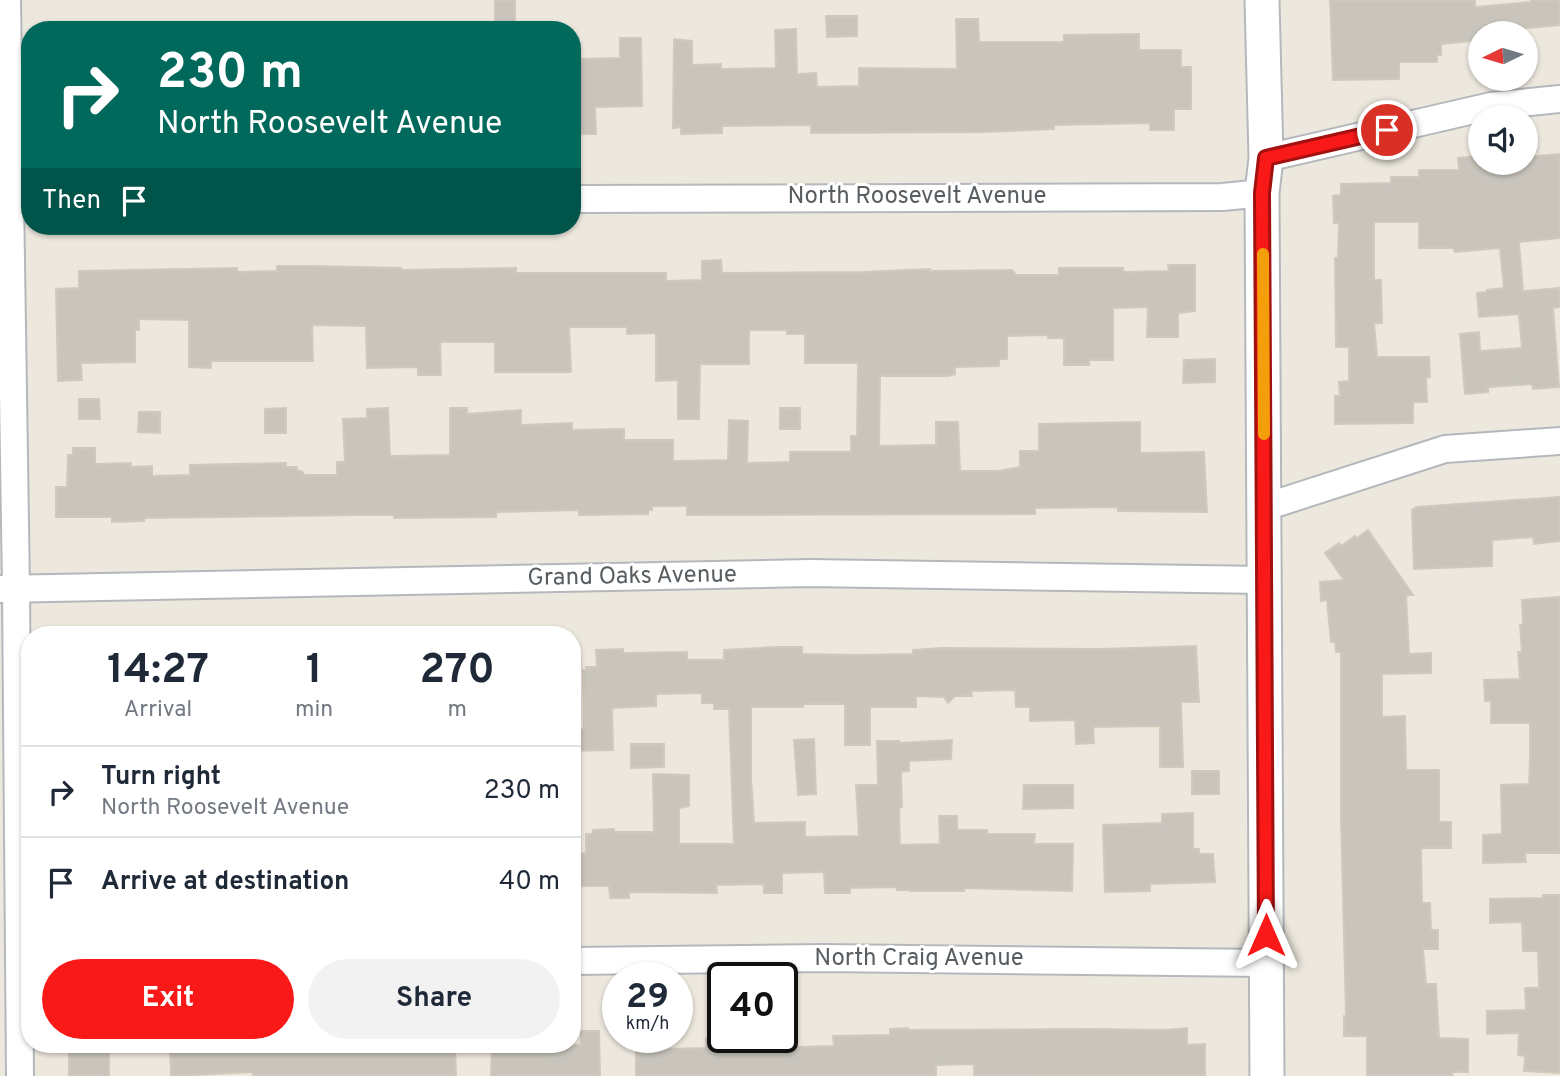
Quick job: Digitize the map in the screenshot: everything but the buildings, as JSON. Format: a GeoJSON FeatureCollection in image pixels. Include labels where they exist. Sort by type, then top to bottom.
{"type":"FeatureCollection","features":[{"type":"Feature","properties":{"kind":"street"},"geometry":{"type":"LineString","coordinates":[[7,0],[13,207],[8,589],[20,1076]]}},
{"type":"Feature","properties":{"kind":"street"},"geometry":{"type":"LineString","coordinates":[[1262,0],[1266,158],[1262,193],[1267,1076]]}},
{"type":"Feature","properties":{"kind":"street"},"geometry":{"type":"LineString","coordinates":[[1266,158],[1492,106],[1560,99]]}},
{"type":"Feature","properties":{"kind":"street","name":"North Roosevelt Avenue"},"geometry":{"type":"LineString","coordinates":[[581,199],[1223,197],[1262,193]]}},
{"type":"Feature","properties":{"kind":"street"},"geometry":{"type":"LineString","coordinates":[[1265,507],[1444,449],[1560,441]]}},
{"type":"Feature","properties":{"kind":"street","name":"Grand Oaks Avenue"},"geometry":{"type":"LineString","coordinates":[[8,589],[810,573],[1264,580]]}},
{"type":"Feature","properties":{"kind":"street","name":"North Craig Avenue"},"geometry":{"type":"LineString","coordinates":[[581,961],[824,958],[1266,962]]}},
{"type":"Feature","properties":{"kind":"slow traffic"},"geometry":{"type":"LineString","coordinates":[[1263,254],[1264,434]]}},
{"type":"Feature","properties":{"kind":"route"},"geometry":{"type":"LineString","coordinates":[[1266,935],[1262,193],[1266,158],[1387,130]]}}]}
